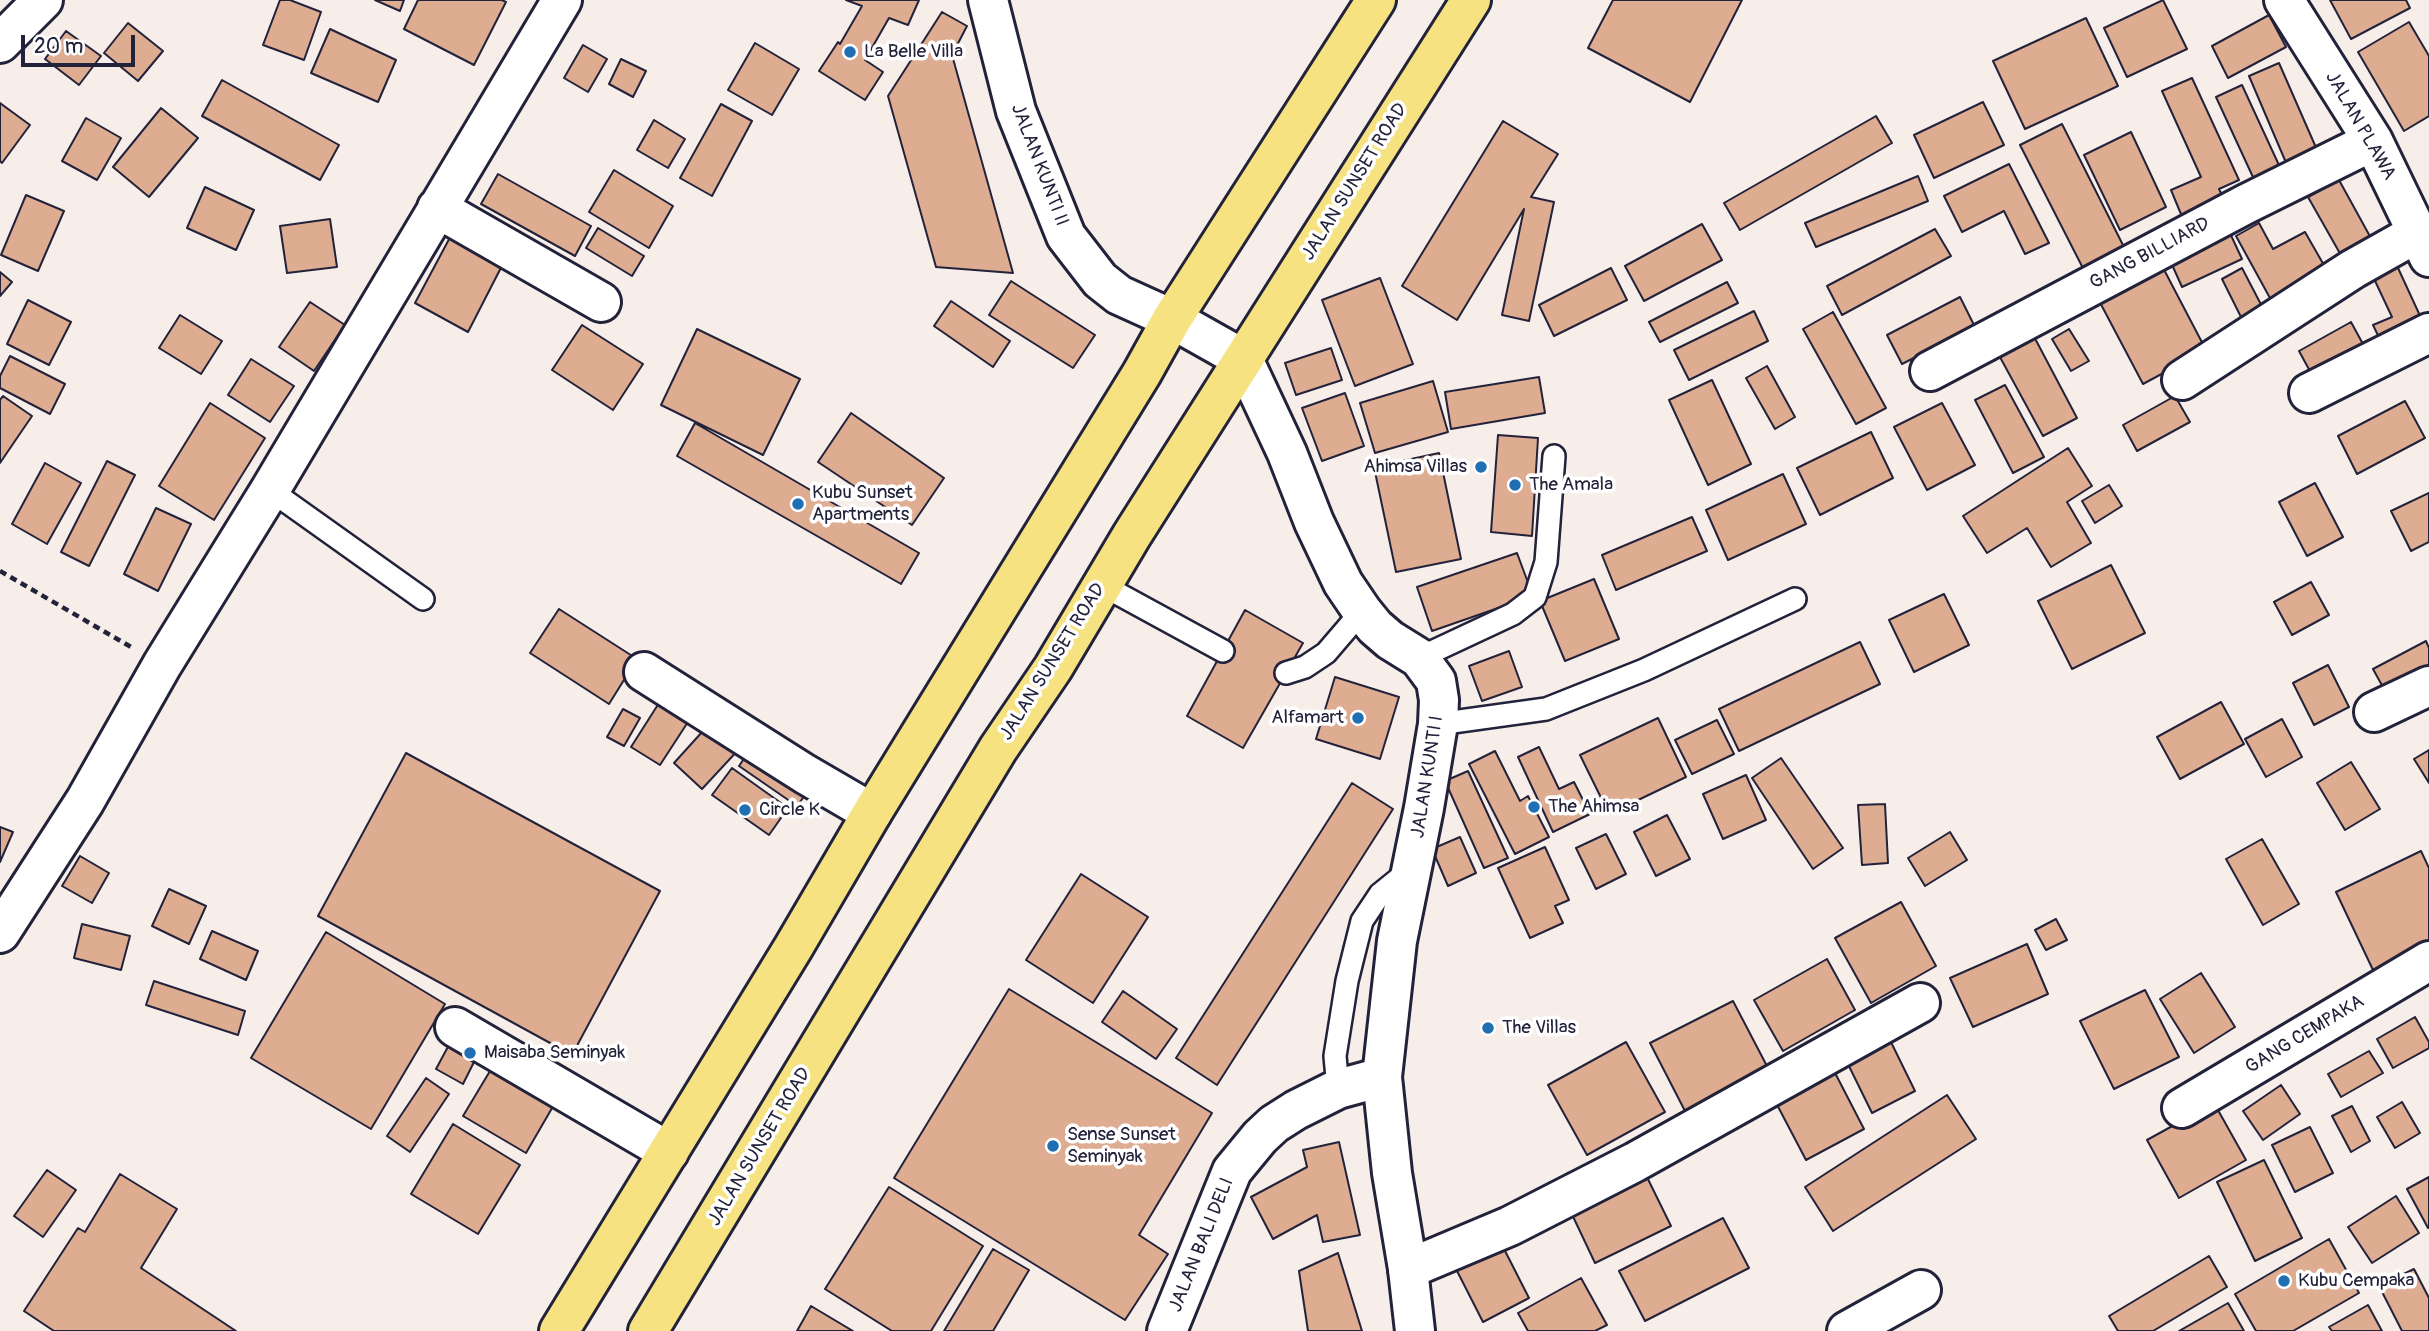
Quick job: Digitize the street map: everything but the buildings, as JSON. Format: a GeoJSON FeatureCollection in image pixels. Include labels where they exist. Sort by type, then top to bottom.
{"type":"FeatureCollection","features":[{"type":"Feature","properties":{"kind":"highway"},"geometry":{"type":"LineString","coordinates":[[559,1331],[1142,373],[1172,319],[1376,0]]}},
{"type":"Feature","properties":{"kind":"highway","name":"JALAN SUNSET ROAD"},"geometry":{"type":"LineString","coordinates":[[648,1331],[998,749],[1053,668],[1242,359],[1471,0]]}},
{"type":"Feature","properties":{"kind":"street"},"geometry":{"type":"LineString","coordinates":[[0,43],[43,0]]}},
{"type":"Feature","properties":{"kind":"street"},"geometry":{"type":"LineString","coordinates":[[0,933],[85,801],[162,665],[270,490],[562,0]]}},
{"type":"Feature","properties":{"kind":"street","name":"JALAN KUNTI II"},"geometry":{"type":"LineString","coordinates":[[988,0],[1016,111],[1066,236],[1100,280],[1119,295],[1172,319]]}},
{"type":"Feature","properties":{"kind":"street","name":"JALAN PLAWA"},"geometry":{"type":"LineString","coordinates":[[2284,0],[2373,141],[2423,245]]}},
{"type":"Feature","properties":{"kind":"street","name":"GANG BILLIARD"},"geometry":{"type":"LineString","coordinates":[[1930,370],[2246,204],[2373,141]]}},
{"type":"Feature","properties":{"kind":"street"},"geometry":{"type":"LineString","coordinates":[[437,208],[601,302]]}},
{"type":"Feature","properties":{"kind":"street"},"geometry":{"type":"LineString","coordinates":[[2182,380],[2353,270],[2423,245]]}},
{"type":"Feature","properties":{"kind":"street"},"geometry":{"type":"LineString","coordinates":[[1172,319],[1242,359]]}},
{"type":"Feature","properties":{"kind":"street"},"geometry":{"type":"LineString","coordinates":[[2309,393],[2429,333]]}},
{"type":"Feature","properties":{"kind":"street","name":"JALAN KUNTI I"},"geometry":{"type":"LineString","coordinates":[[1242,359],[1287,453],[1326,550],[1343,583],[1362,611],[1390,640],[1419,658],[1436,681],[1440,700],[1424,808],[1397,941],[1382,1077],[1392,1173],[1415,1331]]}},
{"type":"Feature","properties":{"kind":"street"},"geometry":{"type":"LineString","coordinates":[[645,673],[872,813]]}},
{"type":"Feature","properties":{"kind":"street"},"geometry":{"type":"LineString","coordinates":[[2374,712],[2429,686]]}},
{"type":"Feature","properties":{"kind":"street","name":"GANG CEMPAKA"},"geometry":{"type":"LineString","coordinates":[[2182,1108],[2429,961]]}},
{"type":"Feature","properties":{"kind":"street"},"geometry":{"type":"LineString","coordinates":[[1408,1269],[1510,1226],[1635,1162],[1920,1003]]}},
{"type":"Feature","properties":{"kind":"street"},"geometry":{"type":"LineString","coordinates":[[455,1027],[669,1152]]}},
{"type":"Feature","properties":{"kind":"street","name":"JALAN BALI DELI"},"geometry":{"type":"LineString","coordinates":[[1167,1331],[1232,1171],[1274,1124],[1296,1110],[1338,1089],[1382,1077]]}},
{"type":"Feature","properties":{"kind":"street"},"geometry":{"type":"LineString","coordinates":[[1847,1331],[1921,1290]]}},
{"type":"Feature","properties":{"kind":"lane"},"geometry":{"type":"LineString","coordinates":[[1419,658],[1513,614],[1535,597],[1546,562],[1554,456]]}},
{"type":"Feature","properties":{"kind":"lane"},"geometry":{"type":"LineString","coordinates":[[270,490],[423,599]]}},
{"type":"Feature","properties":{"kind":"lane"},"geometry":{"type":"LineString","coordinates":[[1102,585],[1223,651]]}},
{"type":"Feature","properties":{"kind":"lane"},"geometry":{"type":"LineString","coordinates":[[1438,724],[1546,709],[1644,670],[1796,599]]}},
{"type":"Feature","properties":{"kind":"lane"},"geometry":{"type":"LineString","coordinates":[[1286,673],[1305,667],[1326,653],[1362,611]]}},
{"type":"Feature","properties":{"kind":"lane"},"geometry":{"type":"LineString","coordinates":[[1338,1089],[1335,1056],[1362,921],[1380,894],[1411,869]]}},
{"type":"Feature","properties":{"kind":"path"},"geometry":{"type":"LineString","coordinates":[[0,572],[162,665]]}},
{"type":"Feature","properties":{"kind":"place","name":"La Belle Villa"},"geometry":{"type":"Point","coordinates":[850,52]}},
{"type":"Feature","properties":{"kind":"place","name":"Ahimsa Villas"},"geometry":{"type":"Point","coordinates":[1481,467]}},
{"type":"Feature","properties":{"kind":"place","name":"The Amala"},"geometry":{"type":"Point","coordinates":[1515,485]}},
{"type":"Feature","properties":{"kind":"place","name":"Kubu Sunset Apartments"},"geometry":{"type":"Point","coordinates":[798,504]}},
{"type":"Feature","properties":{"kind":"place","name":"Alfamart"},"geometry":{"type":"Point","coordinates":[1358,718]}},
{"type":"Feature","properties":{"kind":"place","name":"The Ahimsa"},"geometry":{"type":"Point","coordinates":[1534,807]}},
{"type":"Feature","properties":{"kind":"place","name":"Circle K"},"geometry":{"type":"Point","coordinates":[745,810]}},
{"type":"Feature","properties":{"kind":"place","name":"The Villas"},"geometry":{"type":"Point","coordinates":[1488,1028]}},
{"type":"Feature","properties":{"kind":"place","name":"Maisaba Seminyak"},"geometry":{"type":"Point","coordinates":[470,1053]}},
{"type":"Feature","properties":{"kind":"place","name":"Sense Sunset Seminyak"},"geometry":{"type":"Point","coordinates":[1053,1146]}},
{"type":"Feature","properties":{"kind":"place","name":"Kubu Cempaka"},"geometry":{"type":"Point","coordinates":[2284,1281]}}]}
